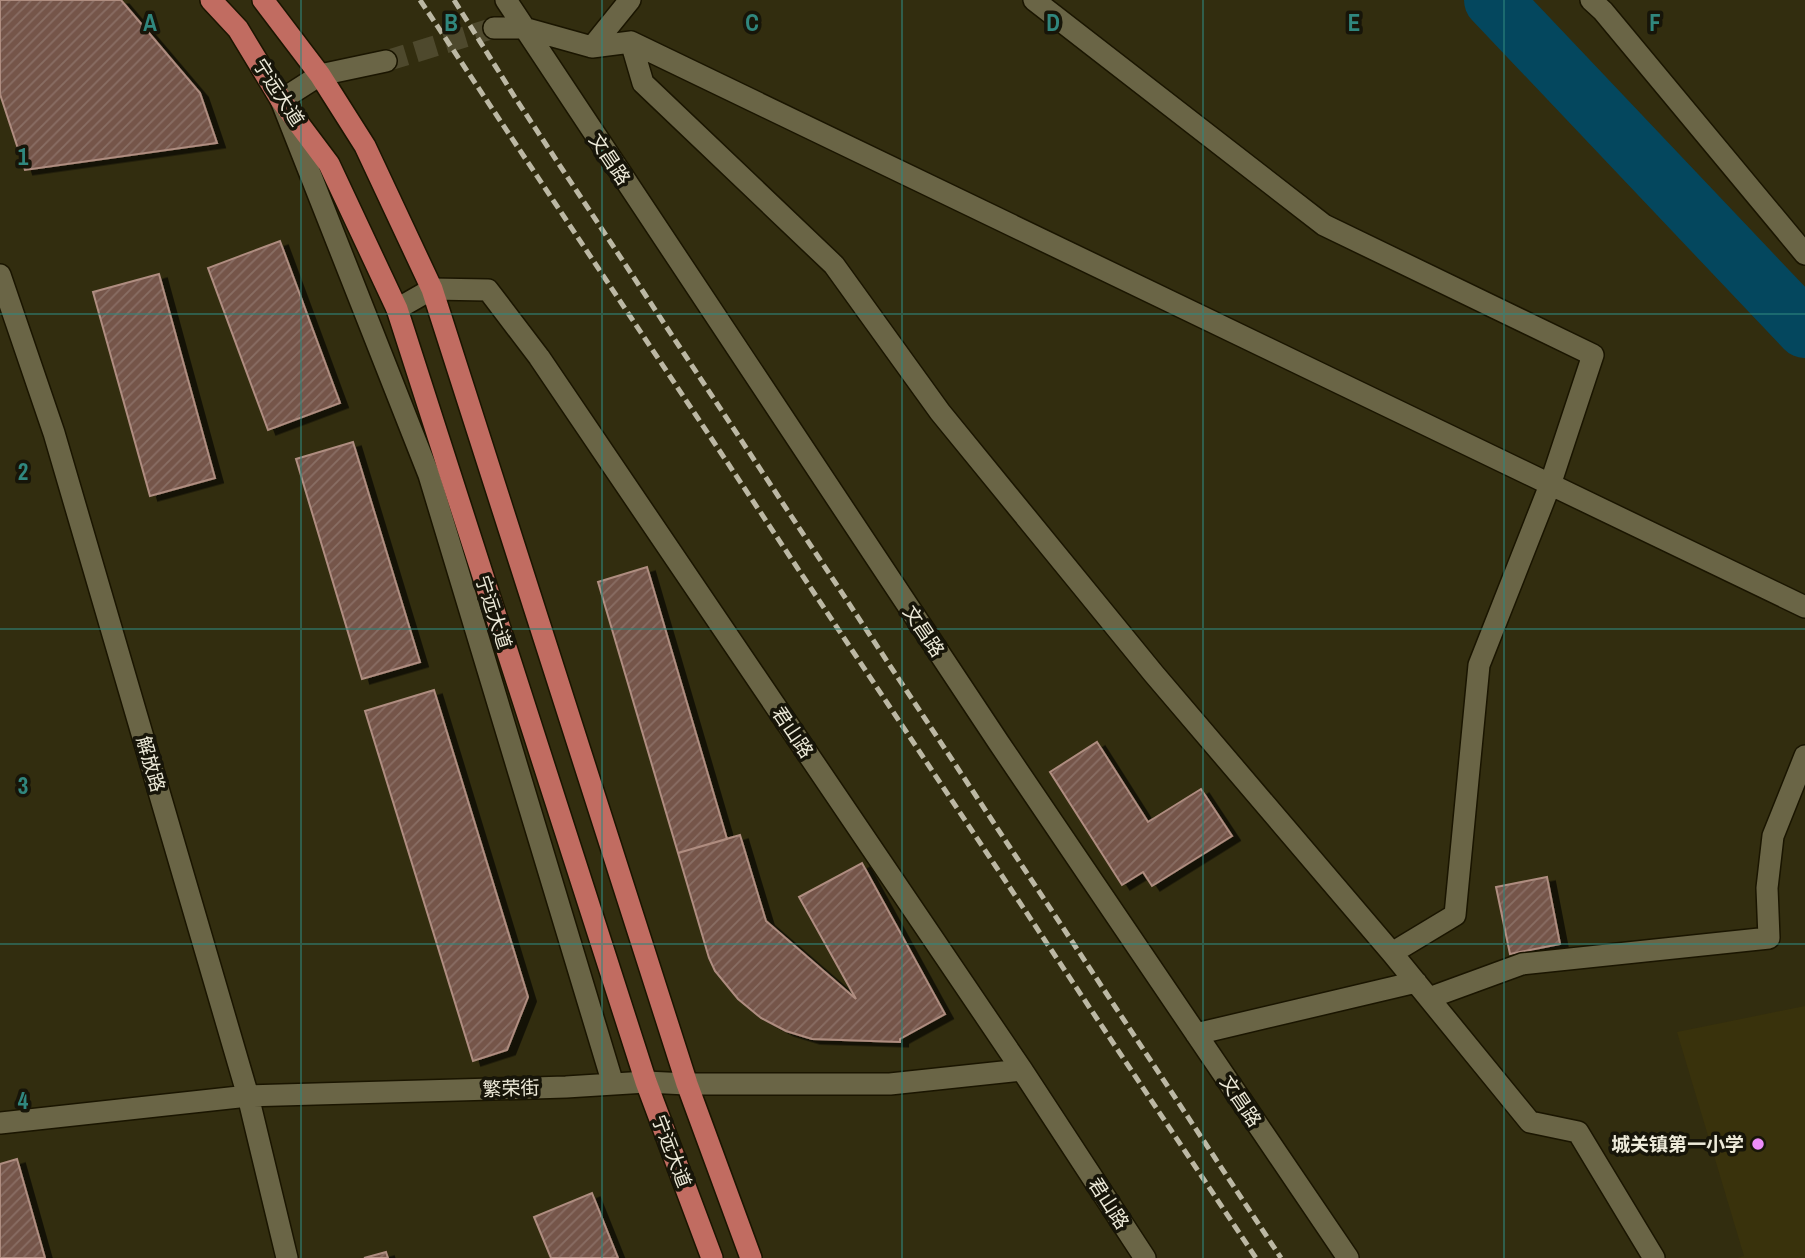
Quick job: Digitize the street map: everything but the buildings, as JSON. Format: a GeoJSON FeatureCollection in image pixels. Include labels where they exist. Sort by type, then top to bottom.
{"type":"FeatureCollection","features":[{"type":"Feature","properties":{"kind":"main road","name":"宁远大道"},"geometry":{"type":"LineString","coordinates":[[211,0],[238,29],[281,100],[329,164],[397,309],[646,1082],[712,1258]]}},
{"type":"Feature","properties":{"kind":"main road","name":"宁远大道"},"geometry":{"type":"LineString","coordinates":[[263,0],[320,75],[365,146],[432,289],[687,1084],[751,1258]]}},
{"type":"Feature","properties":{"kind":"street","name":"文昌路"},"geometry":{"type":"LineString","coordinates":[[506,0],[999,743],[1348,1258]]}},
{"type":"Feature","properties":{"kind":"street"},"geometry":{"type":"LineString","coordinates":[[592,47],[630,0]]}},
{"type":"Feature","properties":{"kind":"street"},"geometry":{"type":"LineString","coordinates":[[1034,0],[1324,225],[1593,355],[1550,485],[1479,665],[1455,915],[1392,953]]}},
{"type":"Feature","properties":{"kind":"street"},"geometry":{"type":"LineString","coordinates":[[1591,0],[1603,10],[1805,254]]}},
{"type":"Feature","properties":{"kind":"street"},"geometry":{"type":"LineString","coordinates":[[494,28],[524,28],[592,47],[631,42],[1805,607]]}},
{"type":"Feature","properties":{"kind":"street"},"geometry":{"type":"LineString","coordinates":[[631,42],[643,83],[834,265],[949,422],[1154,674],[1392,953],[1530,1122],[1578,1132],[1654,1258]]}},
{"type":"Feature","properties":{"kind":"street"},"geometry":{"type":"LineString","coordinates":[[386,61],[320,75],[281,100],[429,475],[613,1084]]}},
{"type":"Feature","properties":{"kind":"street","name":"解放路"},"geometry":{"type":"LineString","coordinates":[[0,275],[58,447],[248,1096],[287,1258]]}},
{"type":"Feature","properties":{"kind":"street"},"geometry":{"type":"LineString","coordinates":[[397,309],[432,289]]}},
{"type":"Feature","properties":{"kind":"street","name":"君山路"},"geometry":{"type":"LineString","coordinates":[[432,289],[488,290],[539,357],[1022,1070],[1145,1258]]}},
{"type":"Feature","properties":{"kind":"street"},"geometry":{"type":"LineString","coordinates":[[1196,1034],[1423,990],[1522,964],[1769,938],[1767,888],[1773,836],[1805,755]]}},
{"type":"Feature","properties":{"kind":"street","name":"繁荣街"},"geometry":{"type":"LineString","coordinates":[[0,1123],[248,1096],[646,1082],[890,1084],[1022,1070]]}},
{"type":"Feature","properties":{"kind":"shaded area","name":"城关镇第一小学"},"geometry":{"type":"Polygon","coordinates":[[[1805,1006],[1805,1258],[1737,1258],[1744,1256],[1677,1032],[1805,1006]]]}},
{"type":"Feature","properties":{"kind":"waterway"},"geometry":{"type":"LineString","coordinates":[[1493,0],[1805,329]]}},
{"type":"Feature","properties":{"kind":"tunnel"},"geometry":{"type":"LineString","coordinates":[[386,61],[494,28]]}},
{"type":"Feature","properties":{"kind":"railway"},"geometry":{"type":"LineString","coordinates":[[420,0],[1256,1258]]}},
{"type":"Feature","properties":{"kind":"railway"},"geometry":{"type":"LineString","coordinates":[[454,0],[516,99],[1281,1258]]}},
{"type":"Feature","properties":{"kind":"place","name":"城关镇第一小学"},"geometry":{"type":"Point","coordinates":[1758,1144]}}]}
